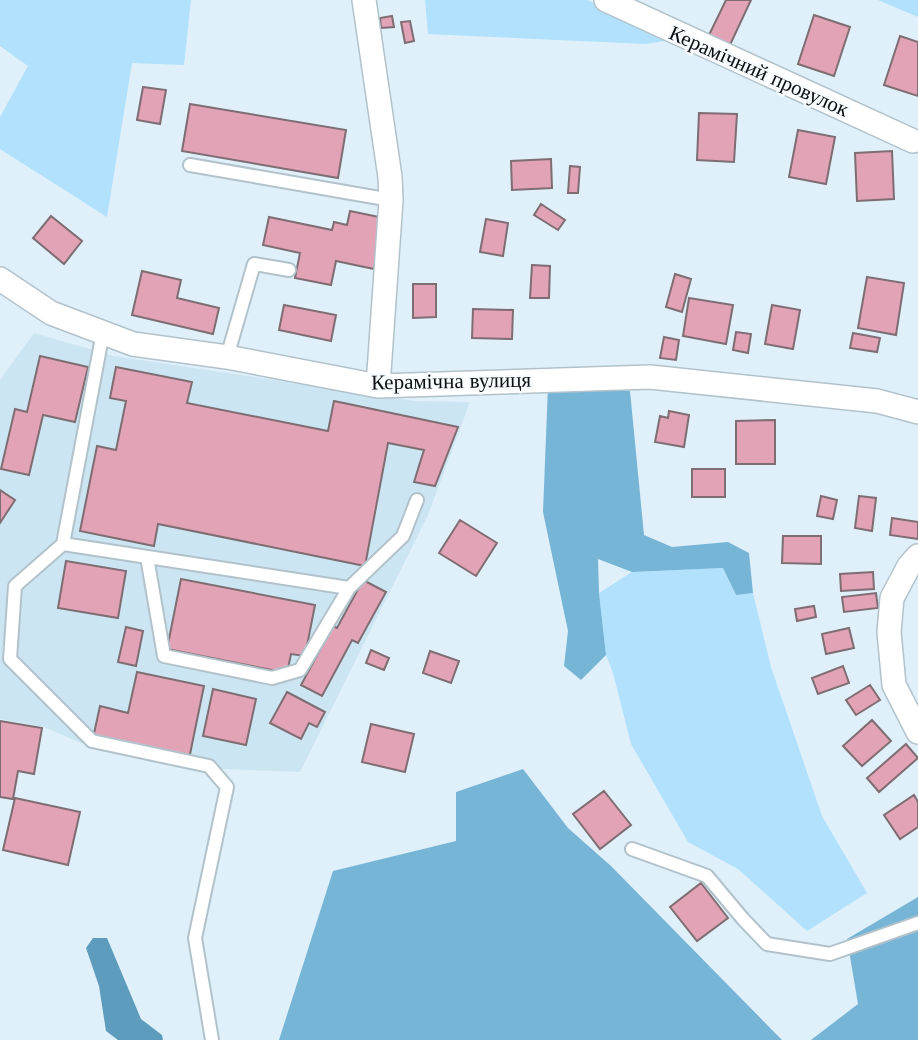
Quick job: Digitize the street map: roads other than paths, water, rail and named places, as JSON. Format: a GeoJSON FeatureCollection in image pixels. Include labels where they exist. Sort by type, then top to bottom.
{"type":"FeatureCollection","features":[{"type":"Feature","properties":{"kind":"street"},"geometry":{"type":"LineString","coordinates":[[364,0],[391,200],[378,386]]}},
{"type":"Feature","properties":{"kind":"street","name":"Керамічний провулок"},"geometry":{"type":"LineString","coordinates":[[606,0],[913,141]]}},
{"type":"Feature","properties":{"kind":"street","name":"Керамічна вулиця"},"geometry":{"type":"LineString","coordinates":[[0,279],[51,313],[133,344],[227,356],[378,386],[650,377],[877,401],[918,412]]}},
{"type":"Feature","properties":{"kind":"street"},"geometry":{"type":"LineString","coordinates":[[918,556],[909,566],[892,598],[888,632],[894,685],[918,732]]}},
{"type":"Feature","properties":{"kind":"lane"},"geometry":{"type":"LineString","coordinates":[[190,165],[391,200]]}},
{"type":"Feature","properties":{"kind":"lane"},"geometry":{"type":"LineString","coordinates":[[227,356],[254,264],[289,270]]}},
{"type":"Feature","properties":{"kind":"lane"},"geometry":{"type":"LineString","coordinates":[[103,332],[63,544],[15,586],[10,659],[92,741],[209,766],[227,787],[194,938],[212,1040]]}},
{"type":"Feature","properties":{"kind":"lane"},"geometry":{"type":"LineString","coordinates":[[147,557],[164,656],[272,677],[300,670],[349,588],[403,536],[418,500]]}},
{"type":"Feature","properties":{"kind":"lane"},"geometry":{"type":"LineString","coordinates":[[63,544],[349,588]]}},
{"type":"Feature","properties":{"kind":"lane"},"geometry":{"type":"LineString","coordinates":[[632,849],[707,876],[767,944],[830,954],[918,923]]}}]}
